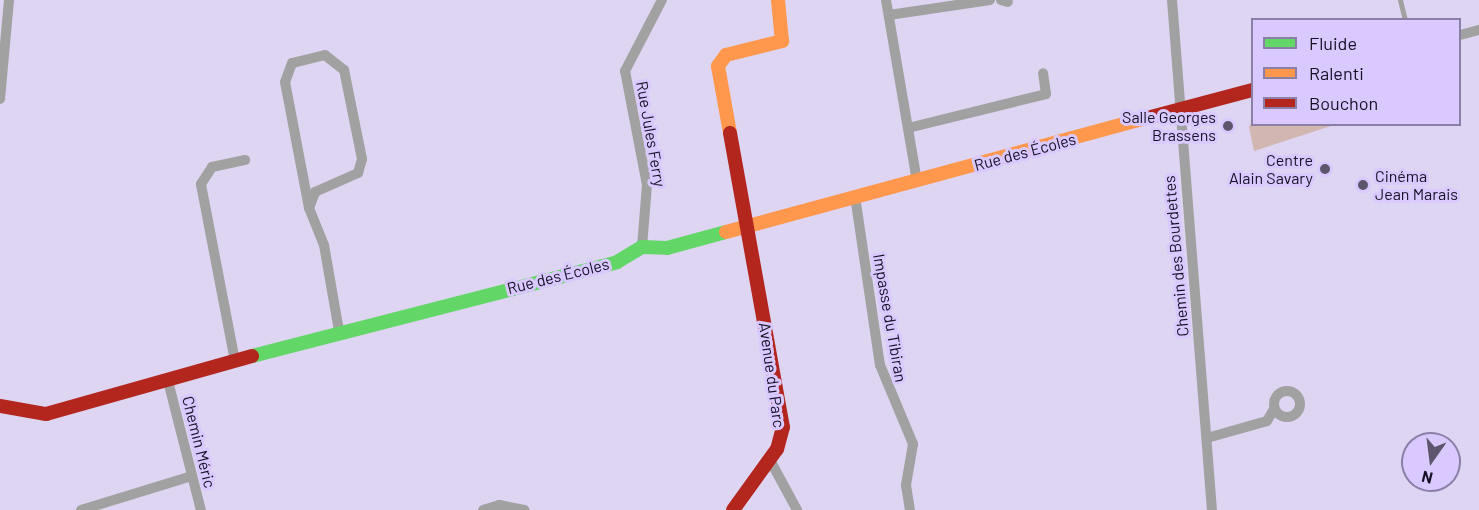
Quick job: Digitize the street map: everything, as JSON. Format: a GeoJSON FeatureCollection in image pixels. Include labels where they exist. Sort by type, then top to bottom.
{"type":"FeatureCollection","features":[{"type":"Feature","properties":{"kind":"street"},"geometry":{"type":"LineString","coordinates":[[0,99],[9,0]]}},
{"type":"Feature","properties":{"kind":"street","name":"Rue Jules Ferry"},"geometry":{"type":"LineString","coordinates":[[642,247],[647,185],[625,71],[630,54],[662,0]]}},
{"type":"Feature","properties":{"kind":"street","name":"Avenue du Parc"},"geometry":{"type":"LineString","coordinates":[[733,510],[770,460],[783,427],[718,66],[726,55],[782,41],[778,0]]}},
{"type":"Feature","properties":{"kind":"street"},"geometry":{"type":"LineString","coordinates":[[886,0],[917,181]]}},
{"type":"Feature","properties":{"kind":"street"},"geometry":{"type":"LineString","coordinates":[[889,15],[990,0]]}},
{"type":"Feature","properties":{"kind":"street","name":"Chemin des Bourdettes"},"geometry":{"type":"LineString","coordinates":[[1172,0],[1212,510]]}},
{"type":"Feature","properties":{"kind":"street"},"geometry":{"type":"LineString","coordinates":[[1461,35],[1479,30]]}},
{"type":"Feature","properties":{"kind":"street"},"geometry":{"type":"LineString","coordinates":[[309,208],[315,192],[358,173],[362,159],[344,70],[325,55],[292,63],[285,73],[309,208],[324,246],[339,331]]}},
{"type":"Feature","properties":{"kind":"street"},"geometry":{"type":"LineString","coordinates":[[909,128],[1046,94],[1043,73]]}},
{"type":"Feature","properties":{"kind":"street","name":"Rue des Écoles"},"geometry":{"type":"LineString","coordinates":[[0,406],[46,414],[339,331],[617,262],[642,247],[667,248],[1251,90]]}},
{"type":"Feature","properties":{"kind":"street"},"geometry":{"type":"LineString","coordinates":[[235,362],[201,184],[212,167],[245,160]]}},
{"type":"Feature","properties":{"kind":"street","name":"Impasse du Tibiran"},"geometry":{"type":"LineString","coordinates":[[855,196],[880,365],[913,444],[906,485],[910,510]]}},
{"type":"Feature","properties":{"kind":"street","name":"Chemin Méric"},"geometry":{"type":"LineString","coordinates":[[168,381],[201,510]]}},
{"type":"Feature","properties":{"kind":"street"},"geometry":{"type":"LineString","coordinates":[[1207,438],[1267,421],[1274,409]]}},
{"type":"Feature","properties":{"kind":"street"},"geometry":{"type":"LineString","coordinates":[[770,460],[797,510]]}},
{"type":"Feature","properties":{"kind":"street"},"geometry":{"type":"LineString","coordinates":[[81,510],[192,476]]}},
{"type":"Feature","properties":{"kind":"street"},"geometry":{"type":"LineString","coordinates":[[483,510],[500,505],[525,510]]}},
{"type":"Feature","properties":{"kind":"lane"},"geometry":{"type":"LineString","coordinates":[[1400,0],[1404,18]]}},
{"type":"Feature","properties":{"kind":"shaded area"},"geometry":{"type":"Polygon","coordinates":[[[1251,123],[1251,126],[1331,126],[1254,151],[1249,127],[1251,123]]]}},
{"type":"Feature","properties":{"kind":"traffic: fast"},"geometry":{"type":"LineString","coordinates":[[252,356],[617,262],[642,247],[667,248],[726,232]]}},
{"type":"Feature","properties":{"kind":"traffic: slow"},"geometry":{"type":"LineString","coordinates":[[730,133],[718,66],[726,55],[782,41],[778,0]]}},
{"type":"Feature","properties":{"kind":"traffic: slow"},"geometry":{"type":"LineString","coordinates":[[726,232],[1147,118]]}},
{"type":"Feature","properties":{"kind":"traffic: jam"},"geometry":{"type":"LineString","coordinates":[[1147,118],[1251,90]]}},
{"type":"Feature","properties":{"kind":"traffic: jam"},"geometry":{"type":"LineString","coordinates":[[730,133],[783,427],[777,449],[733,510]]}},
{"type":"Feature","properties":{"kind":"traffic: jam"},"geometry":{"type":"LineString","coordinates":[[0,406],[46,414],[252,356]]}},
{"type":"Feature","properties":{"kind":"place","name":"Salle Georges Brassens"},"geometry":{"type":"Point","coordinates":[1228,126]}},
{"type":"Feature","properties":{"kind":"place","name":"Centre Alain Savary"},"geometry":{"type":"Point","coordinates":[1325,169]}},
{"type":"Feature","properties":{"kind":"place","name":"Cinéma Jean Marais"},"geometry":{"type":"Point","coordinates":[1363,185]}}]}
